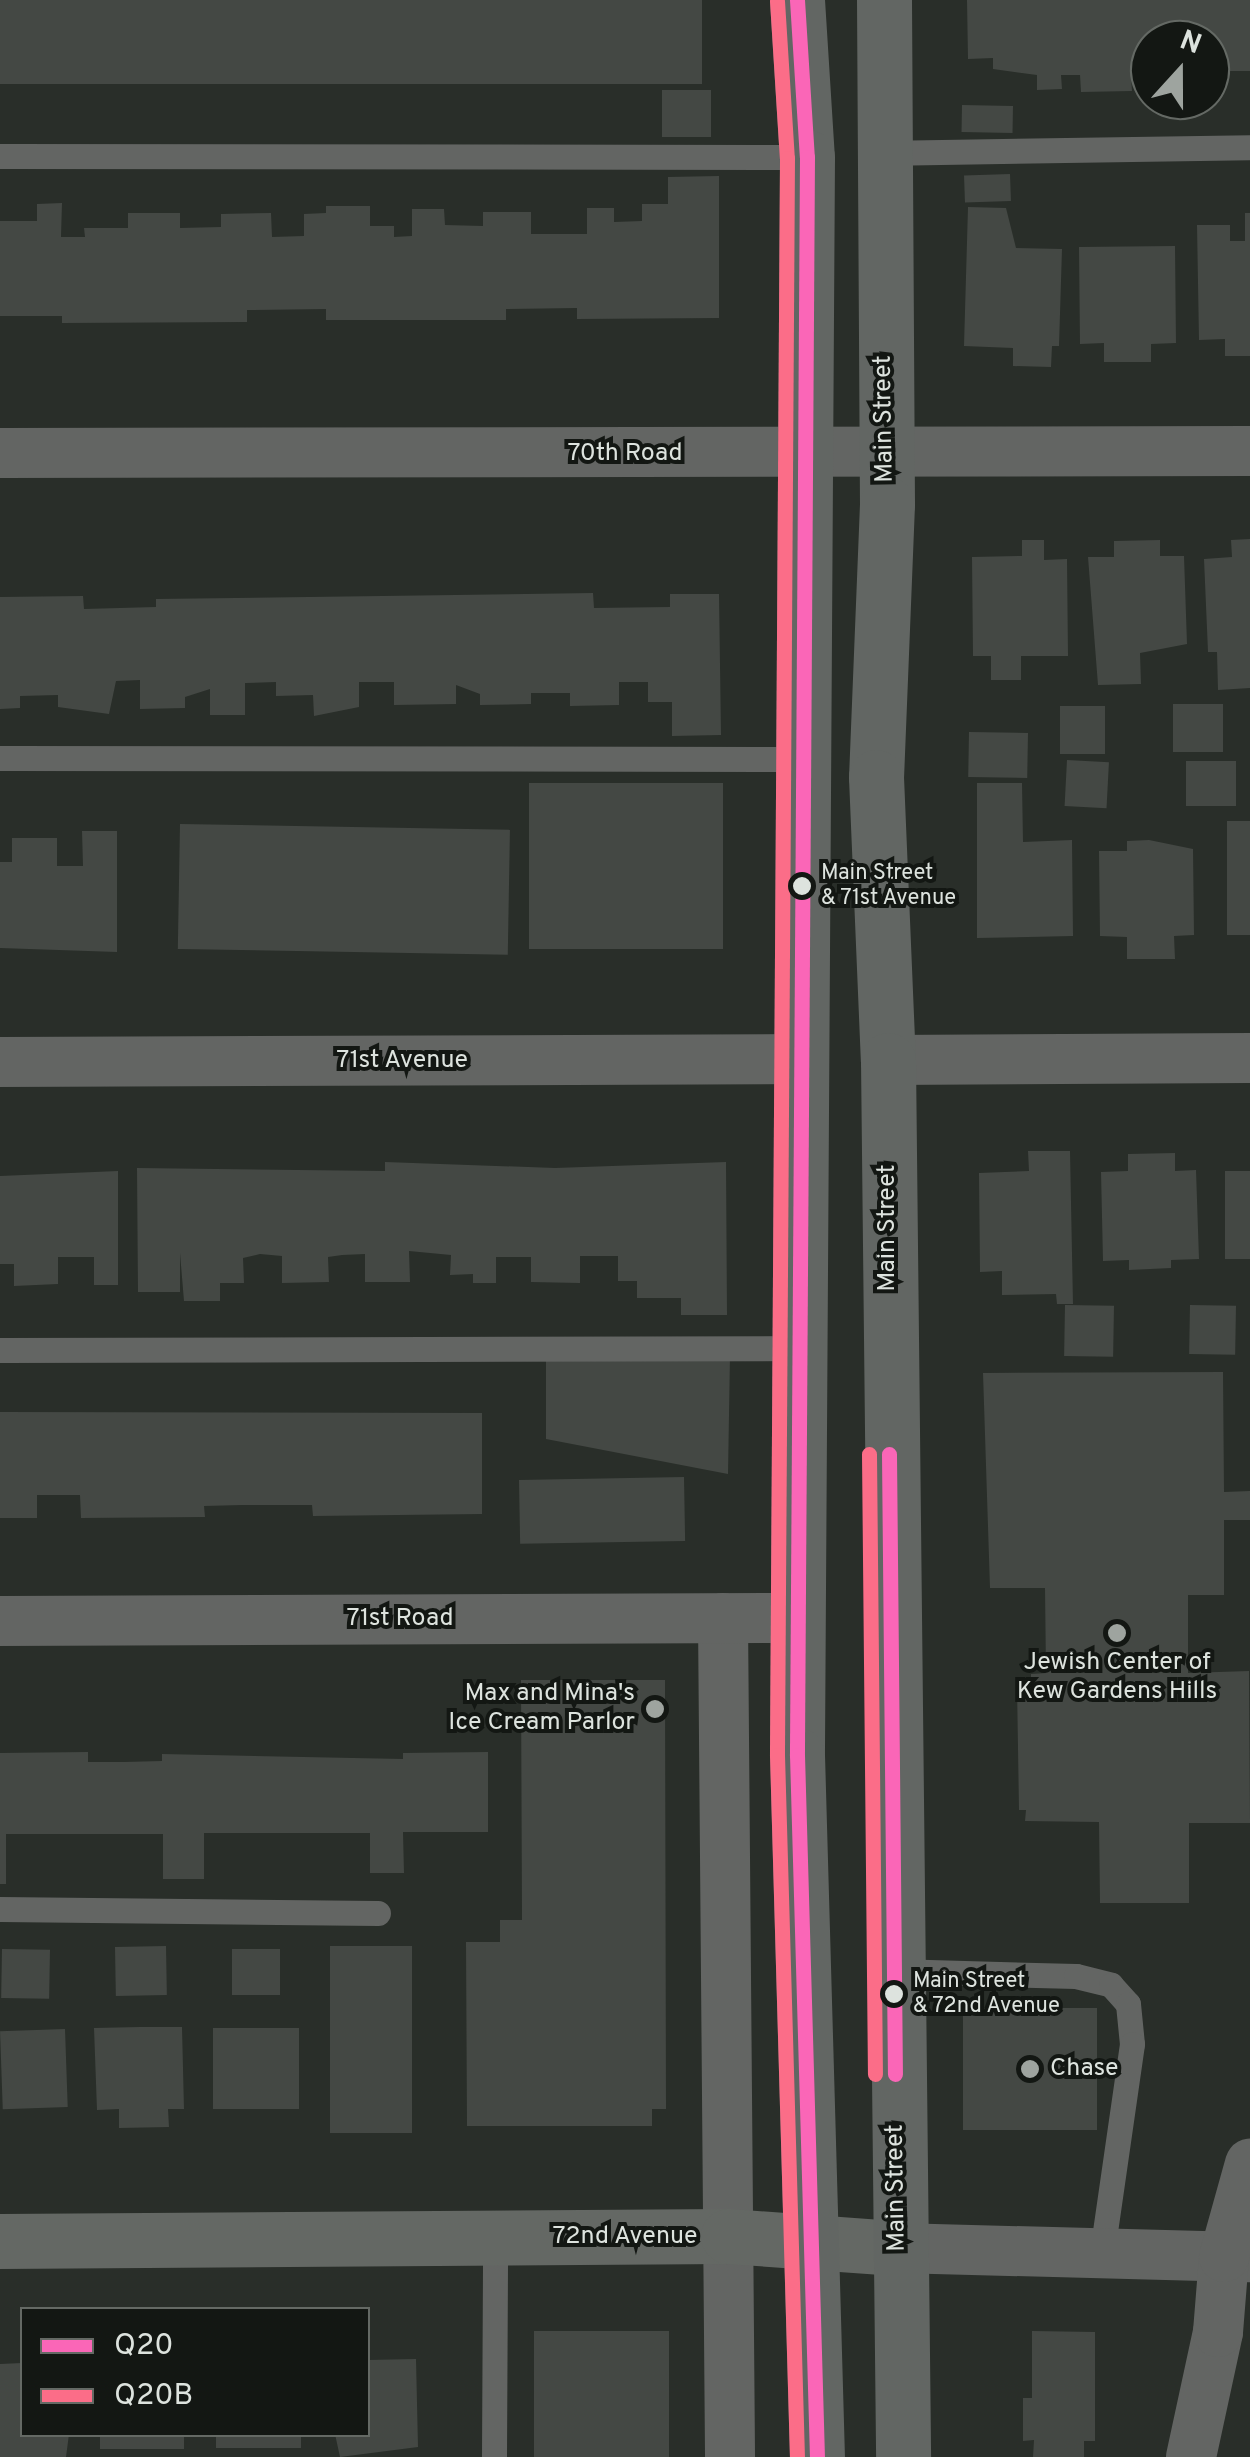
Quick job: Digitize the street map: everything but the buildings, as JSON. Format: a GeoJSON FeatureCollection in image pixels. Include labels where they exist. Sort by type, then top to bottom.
{"type":"FeatureCollection","features":[{"type":"Feature","properties":{"kind":"main road"},"geometry":{"type":"LineString","coordinates":[[798,0],[807,156],[799,1618],[817,2457]]}},
{"type":"Feature","properties":{"kind":"main road","name":"Main Street"},"geometry":{"type":"LineString","coordinates":[[884,0],[880,153],[886,454],[876,777],[888,1060],[894,1971],[902,2457]]}},
{"type":"Feature","properties":{"kind":"street","name":"70th Road"},"geometry":{"type":"LineString","coordinates":[[0,453],[1250,451]]}},
{"type":"Feature","properties":{"kind":"street"},"geometry":{"type":"LineString","coordinates":[[888,1060],[1250,1058]]}},
{"type":"Feature","properties":{"kind":"street","name":"71st Avenue"},"geometry":{"type":"LineString","coordinates":[[0,1062],[804,1060]]}},
{"type":"Feature","properties":{"kind":"street"},"geometry":{"type":"LineString","coordinates":[[723,1618],[730,2457]]}},
{"type":"Feature","properties":{"kind":"street","name":"71st Road"},"geometry":{"type":"LineString","coordinates":[[0,1620],[799,1618]]}},
{"type":"Feature","properties":{"kind":"street"},"geometry":{"type":"LineString","coordinates":[[1190,2457],[1237,2257],[1250,2164]]}},
{"type":"Feature","properties":{"kind":"street","name":"72nd Avenue"},"geometry":{"type":"LineString","coordinates":[[0,2242],[728,2236],[897,2248],[1237,2257]]}},
{"type":"Feature","properties":{"kind":"lane"},"geometry":{"type":"LineString","coordinates":[[880,153],[1250,147]]}},
{"type":"Feature","properties":{"kind":"lane"},"geometry":{"type":"LineString","coordinates":[[0,156],[807,156]]}},
{"type":"Feature","properties":{"kind":"lane"},"geometry":{"type":"LineString","coordinates":[[0,758],[804,759]]}},
{"type":"Feature","properties":{"kind":"lane"},"geometry":{"type":"LineString","coordinates":[[0,1350],[802,1348]]}},
{"type":"Feature","properties":{"kind":"lane"},"geometry":{"type":"LineString","coordinates":[[0,1909],[378,1913]]}},
{"type":"Feature","properties":{"kind":"lane"},"geometry":{"type":"LineString","coordinates":[[894,1971],[1076,1976],[1111,1986],[1128,2004],[1132,2044],[1102,2253]]}},
{"type":"Feature","properties":{"kind":"lane"},"geometry":{"type":"LineString","coordinates":[[494,2457],[495,2238]]}},
{"type":"Feature","properties":{"kind":"transit line","name":"Q20"},"geometry":{"type":"LineString","coordinates":[[797,0],[807,157],[797,1755],[817,2457]]}},
{"type":"Feature","properties":{"kind":"transit line","name":"Q20B"},"geometry":{"type":"LineString","coordinates":[[777,1],[787,158],[777,1755],[797,2457]]}},
{"type":"Feature","properties":{"kind":"transit line","name":"Q20B"},"geometry":{"type":"LineString","coordinates":[[869,1454],[875,2074]]}},
{"type":"Feature","properties":{"kind":"transit line","name":"Q20"},"geometry":{"type":"LineString","coordinates":[[889,1454],[895,2074]]}},
{"type":"Feature","properties":{"kind":"place","name":"Main Street & 71st Avenue"},"geometry":{"type":"Point","coordinates":[802,886]}},
{"type":"Feature","properties":{"kind":"place","name":"Jewish Center of Kew Gardens Hills"},"geometry":{"type":"Point","coordinates":[1117,1633]}},
{"type":"Feature","properties":{"kind":"place","name":"Max and Mina's Ice Cream Parlor"},"geometry":{"type":"Point","coordinates":[655,1709]}},
{"type":"Feature","properties":{"kind":"place","name":"Main Street & 72nd Avenue"},"geometry":{"type":"Point","coordinates":[894,1994]}},
{"type":"Feature","properties":{"kind":"place","name":"Chase"},"geometry":{"type":"Point","coordinates":[1030,2069]}}]}
